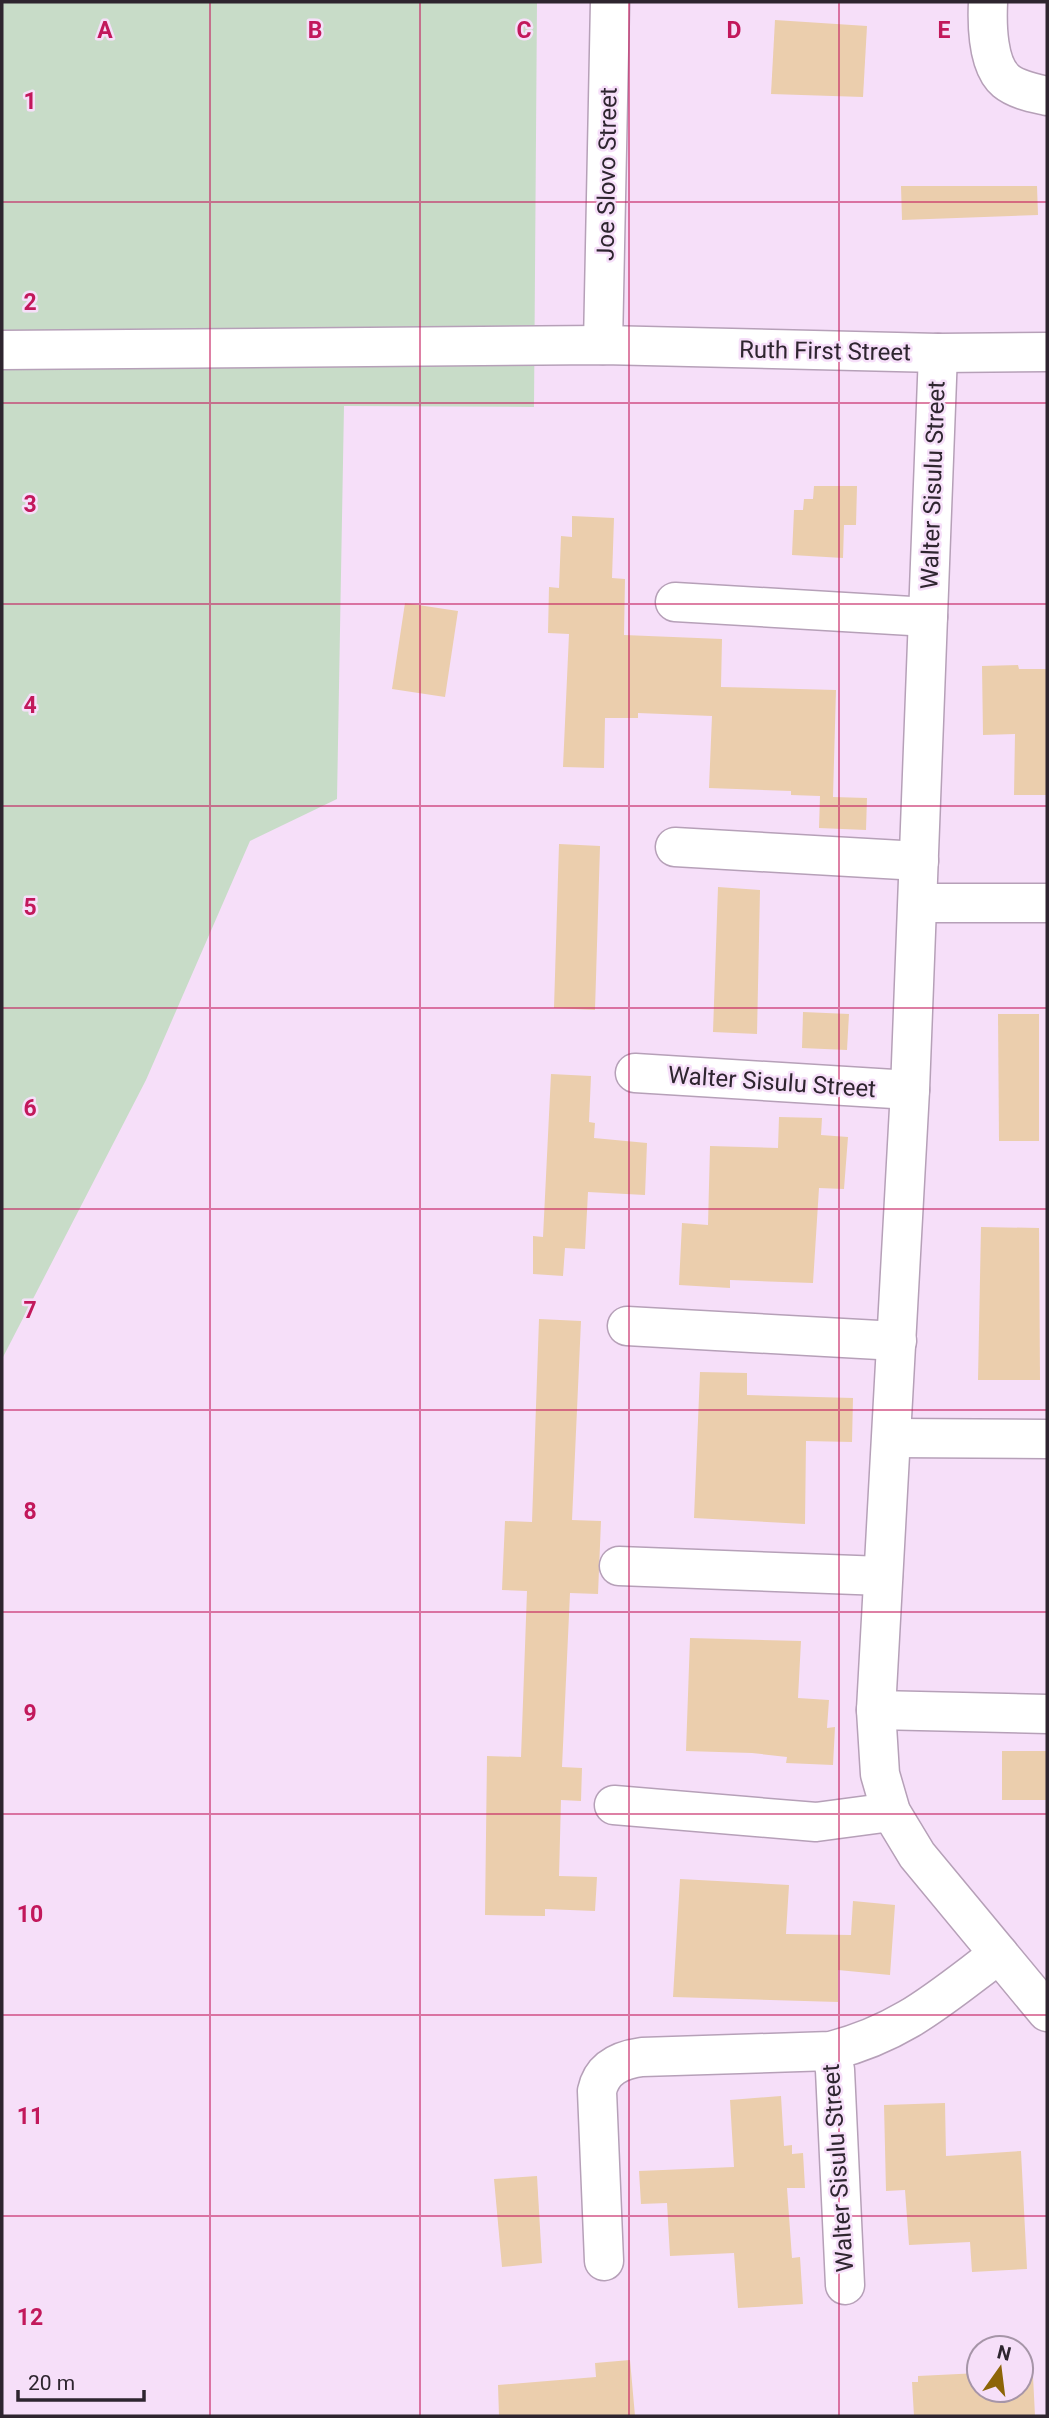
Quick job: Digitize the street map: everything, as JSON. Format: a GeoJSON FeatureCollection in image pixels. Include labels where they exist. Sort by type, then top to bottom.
{"type":"FeatureCollection","features":[{"type":"Feature","properties":{"kind":"street","name":"Joe Slovo Street"},"geometry":{"type":"LineString","coordinates":[[603,345],[610,2]]}},
{"type":"Feature","properties":{"kind":"street"},"geometry":{"type":"LineString","coordinates":[[988,2],[993,57],[1004,80],[1025,91],[1047,96]]}},
{"type":"Feature","properties":{"kind":"street","name":"Ruth First Street"},"geometry":{"type":"LineString","coordinates":[[2,349],[603,345],[938,353],[1047,352]]}},
{"type":"Feature","properties":{"kind":"street","name":"Walter Sisulu Street"},"geometry":{"type":"LineString","coordinates":[[938,353],[910,1090],[876,1710],[880,1774],[891,1812],[917,1856],[1047,2012]]}},
{"type":"Feature","properties":{"kind":"street","name":"Walter Sisulu Street"},"geometry":{"type":"LineString","coordinates":[[675,602],[928,617]]}},
{"type":"Feature","properties":{"kind":"street"},"geometry":{"type":"LineString","coordinates":[[675,847],[919,861]]}},
{"type":"Feature","properties":{"kind":"street"},"geometry":{"type":"LineString","coordinates":[[918,903],[1047,903]]}},
{"type":"Feature","properties":{"kind":"street","name":"Walter Sisulu Street"},"geometry":{"type":"LineString","coordinates":[[635,1073],[910,1090]]}},
{"type":"Feature","properties":{"kind":"street"},"geometry":{"type":"LineString","coordinates":[[627,1326],[897,1341]]}},
{"type":"Feature","properties":{"kind":"street"},"geometry":{"type":"LineString","coordinates":[[893,1438],[1047,1438]]}},
{"type":"Feature","properties":{"kind":"street"},"geometry":{"type":"LineString","coordinates":[[619,1566],[883,1576]]}},
{"type":"Feature","properties":{"kind":"street"},"geometry":{"type":"LineString","coordinates":[[876,1710],[1047,1714]]}},
{"type":"Feature","properties":{"kind":"street"},"geometry":{"type":"LineString","coordinates":[[614,1805],[816,1822],[891,1812]]}},
{"type":"Feature","properties":{"kind":"street","name":"Walter Sisulu Street"},"geometry":{"type":"LineString","coordinates":[[604,2261],[597,2091],[600,2080],[608,2070],[628,2059],[642,2057],[831,2051],[874,2039],[912,2019],[999,1954]]}},
{"type":"Feature","properties":{"kind":"street","name":"Walter Sisulu Street"},"geometry":{"type":"LineString","coordinates":[[831,2051],[837,2091],[845,2285]]}},
{"type":"Feature","properties":{"kind":"green space"},"geometry":{"type":"Polygon","coordinates":[[[2,2],[537,2],[534,407],[344,406],[337,799],[250,841],[146,1080],[2,1359],[2,2]]]}},
{"type":"Feature","properties":{"kind":"building"},"geometry":{"type":"Polygon","coordinates":[[[775,20],[867,26],[863,97],[771,94],[775,20]]]}},
{"type":"Feature","properties":{"kind":"building"},"geometry":{"type":"Polygon","coordinates":[[[901,186],[1037,186],[1038,215],[902,220],[901,186]]]}},
{"type":"Feature","properties":{"kind":"building"},"geometry":{"type":"Polygon","coordinates":[[[814,486],[857,486],[856,525],[844,525],[843,558],[792,555],[794,510],[803,510],[804,499],[813,499],[814,486]]]}},
{"type":"Feature","properties":{"kind":"building"},"geometry":{"type":"Polygon","coordinates":[[[572,516],[614,518],[612,578],[625,579],[624,635],[722,639],[721,687],[836,690],[833,797],[867,798],[866,830],[819,828],[820,796],[791,795],[791,791],[709,788],[712,716],[638,713],[638,718],[605,718],[604,768],[563,767],[569,634],[548,633],[549,587],[559,588],[561,536],[572,537],[572,516]]]}},
{"type":"Feature","properties":{"kind":"building"},"geometry":{"type":"Polygon","coordinates":[[[405,603],[458,611],[445,697],[392,689],[405,603]]]}},
{"type":"Feature","properties":{"kind":"building"},"geometry":{"type":"Polygon","coordinates":[[[1018,665],[1019,669],[1047,669],[1047,795],[1014,795],[1015,734],[983,735],[982,666],[1018,665]]]}},
{"type":"Feature","properties":{"kind":"building"},"geometry":{"type":"Polygon","coordinates":[[[559,844],[600,846],[595,1010],[554,1008],[559,844]]]}},
{"type":"Feature","properties":{"kind":"building"},"geometry":{"type":"Polygon","coordinates":[[[718,887],[760,890],[757,1034],[713,1032],[718,887]]]}},
{"type":"Feature","properties":{"kind":"building"},"geometry":{"type":"Polygon","coordinates":[[[803,1012],[849,1014],[847,1050],[802,1048],[803,1012]]]}},
{"type":"Feature","properties":{"kind":"building"},"geometry":{"type":"Polygon","coordinates":[[[998,1014],[1039,1014],[1039,1141],[999,1141],[998,1014]]]}},
{"type":"Feature","properties":{"kind":"building"},"geometry":{"type":"Polygon","coordinates":[[[551,1074],[591,1076],[589,1122],[595,1123],[594,1138],[647,1143],[645,1195],[588,1192],[585,1249],[565,1248],[563,1276],[533,1274],[533,1236],[543,1237],[551,1074]]]}},
{"type":"Feature","properties":{"kind":"building"},"geometry":{"type":"Polygon","coordinates":[[[779,1117],[822,1118],[821,1135],[848,1137],[844,1189],[819,1188],[813,1283],[730,1280],[730,1288],[679,1285],[682,1223],[708,1225],[710,1146],[778,1148],[779,1117]]]}},
{"type":"Feature","properties":{"kind":"building"},"geometry":{"type":"Polygon","coordinates":[[[981,1227],[1039,1228],[1040,1380],[978,1380],[981,1227]]]}},
{"type":"Feature","properties":{"kind":"building"},"geometry":{"type":"Polygon","coordinates":[[[539,1319],[581,1321],[572,1520],[601,1521],[598,1594],[570,1593],[562,1767],[582,1768],[581,1801],[561,1800],[559,1876],[597,1877],[595,1911],[545,1909],[545,1916],[485,1915],[487,1756],[521,1757],[527,1591],[502,1590],[505,1521],[532,1522],[539,1319]]]}},
{"type":"Feature","properties":{"kind":"building"},"geometry":{"type":"Polygon","coordinates":[[[700,1372],[747,1373],[747,1395],[853,1398],[852,1442],[806,1441],[805,1524],[694,1518],[700,1372]]]}},
{"type":"Feature","properties":{"kind":"building"},"geometry":{"type":"Polygon","coordinates":[[[690,1638],[801,1641],[798,1698],[829,1700],[827,1728],[835,1727],[833,1765],[786,1763],[787,1757],[752,1753],[686,1751],[690,1638]]]}},
{"type":"Feature","properties":{"kind":"building"},"geometry":{"type":"Polygon","coordinates":[[[1002,1751],[1047,1751],[1047,1800],[1002,1800],[1002,1751]]]}},
{"type":"Feature","properties":{"kind":"building"},"geometry":{"type":"Polygon","coordinates":[[[680,1879],[789,1885],[786,1934],[851,1935],[853,1901],[895,1905],[890,1975],[838,1970],[838,2002],[673,1997],[680,1879]]]}},
{"type":"Feature","properties":{"kind":"building"},"geometry":{"type":"Polygon","coordinates":[[[781,2096],[784,2146],[792,2145],[792,2154],[803,2153],[805,2188],[787,2188],[792,2258],[800,2257],[803,2304],[738,2308],[734,2253],[670,2256],[667,2203],[641,2204],[639,2171],[734,2167],[730,2100],[781,2096]]]}},
{"type":"Feature","properties":{"kind":"building"},"geometry":{"type":"Polygon","coordinates":[[[945,2103],[946,2156],[1021,2151],[1027,2269],[972,2272],[970,2242],[909,2245],[905,2190],[886,2191],[884,2105],[945,2103]]]}},
{"type":"Feature","properties":{"kind":"building"},"geometry":{"type":"Polygon","coordinates":[[[537,2176],[542,2263],[502,2267],[494,2179],[537,2176]]]}},
{"type":"Feature","properties":{"kind":"building"},"geometry":{"type":"Polygon","coordinates":[[[630,2360],[635,2416],[499,2416],[498,2385],[596,2377],[595,2363],[630,2360]]]}},
{"type":"Feature","properties":{"kind":"building"},"geometry":{"type":"Polygon","coordinates":[[[965,2374],[965,2404],[1034,2404],[1035,2416],[914,2416],[912,2382],[918,2382],[918,2376],[965,2374]]]}}]}
